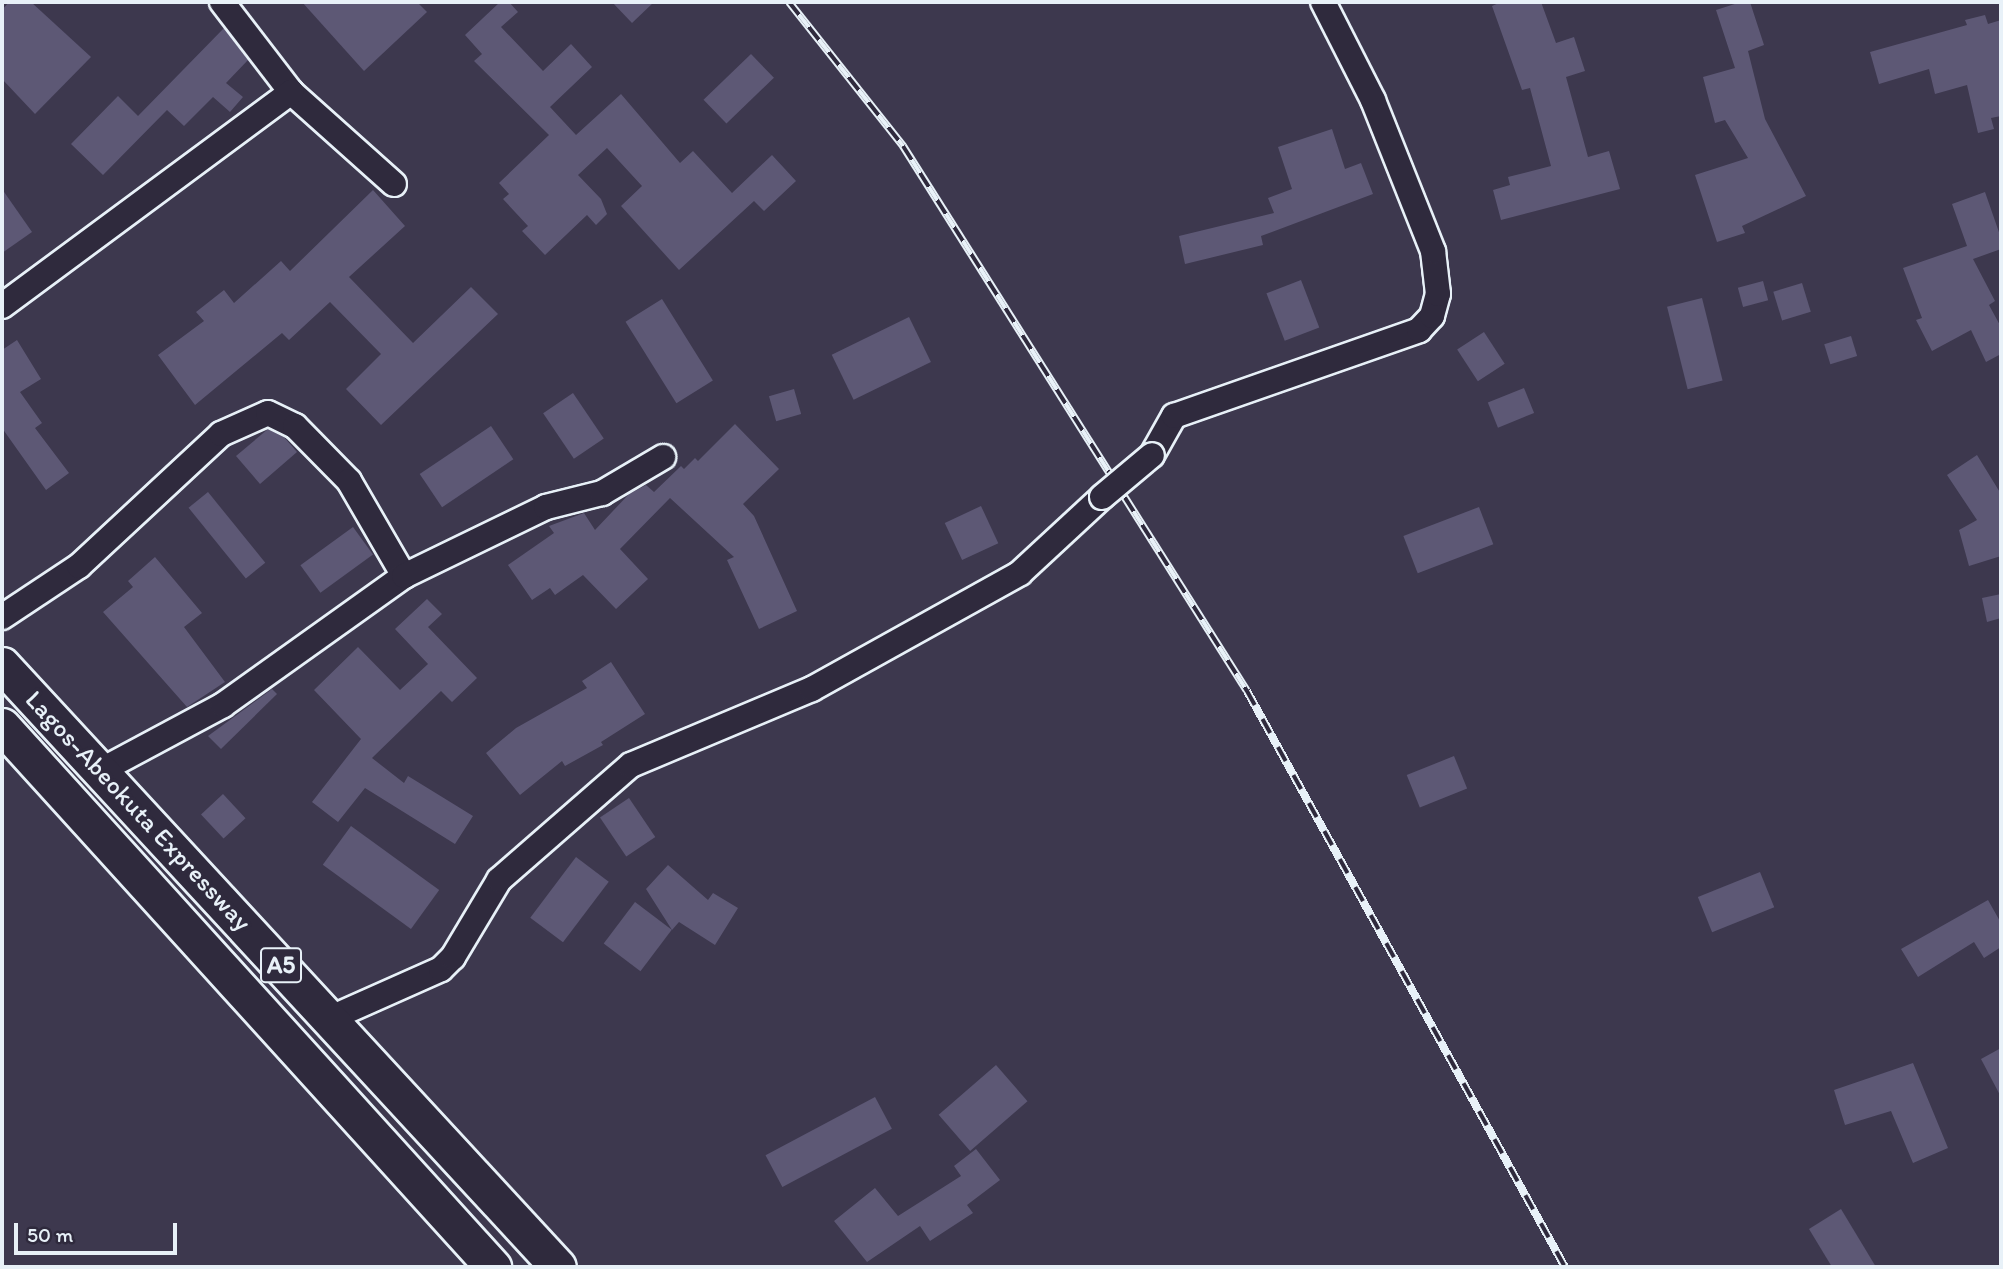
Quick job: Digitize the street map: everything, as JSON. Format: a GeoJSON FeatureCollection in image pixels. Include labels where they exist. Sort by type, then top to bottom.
{"type":"FeatureCollection","features":[{"type":"Feature","properties":{"kind":"highway","name":"Lagos-Abeokuta Expressway"},"geometry":{"type":"LineString","coordinates":[[2,666],[102,770],[558,1267]]}},
{"type":"Feature","properties":{"kind":"highway","name":"Lagos-Abeokuta Expressway"},"geometry":{"type":"LineString","coordinates":[[2,726],[493,1267]]}},
{"type":"Feature","properties":{"kind":"street"},"geometry":{"type":"LineString","coordinates":[[222,2],[291,92],[394,184]]}},
{"type":"Feature","properties":{"kind":"street"},"geometry":{"type":"LineString","coordinates":[[331,1018],[441,969],[453,957],[499,880],[631,765],[812,689],[1020,573],[1152,454],[1174,416],[1419,330],[1432,316],[1438,294],[1433,251],[1373,100],[1323,2]]}},
{"type":"Feature","properties":{"kind":"street"},"geometry":{"type":"LineString","coordinates":[[2,306],[291,92]]}},
{"type":"Feature","properties":{"kind":"street"},"geometry":{"type":"LineString","coordinates":[[2,617],[79,566],[221,435],[268,413],[295,426],[349,481],[404,576]]}},
{"type":"Feature","properties":{"kind":"street"},"geometry":{"type":"LineString","coordinates":[[102,770],[223,705],[404,576],[546,508],[602,493],[663,457]]}},
{"type":"Feature","properties":{"kind":"building"},"geometry":{"type":"Polygon","coordinates":[[[9,2],[31,2],[91,57],[35,114],[2,79],[2,10],[9,2]]]}},
{"type":"Feature","properties":{"kind":"building"},"geometry":{"type":"Polygon","coordinates":[[[302,2],[417,2],[427,12],[364,71],[302,2]]]}},
{"type":"Feature","properties":{"kind":"building"},"geometry":{"type":"Polygon","coordinates":[[[500,2],[509,2],[518,12],[501,27],[543,71],[571,44],[592,67],[550,107],[576,135],[621,94],[680,163],[693,151],[732,193],[772,155],[796,181],[764,211],[754,201],[679,270],[621,206],[642,186],[607,148],[578,175],[601,199],[607,214],[596,225],[587,215],[545,255],[522,231],[528,226],[503,199],[509,194],[499,183],[549,135],[474,61],[482,54],[465,35],[500,2]]]}},
{"type":"Feature","properties":{"kind":"building"},"geometry":{"type":"Polygon","coordinates":[[[612,2],[654,2],[632,23],[612,2]]]}},
{"type":"Feature","properties":{"kind":"building"},"geometry":{"type":"Polygon","coordinates":[[[1501,2],[1541,2],[1556,43],[1574,37],[1585,71],[1566,77],[1588,157],[1609,151],[1620,189],[1501,220],[1493,190],[1510,185],[1508,177],[1551,166],[1530,88],[1522,90],[1492,6],[1501,2]]]}},
{"type":"Feature","properties":{"kind":"building"},"geometry":{"type":"Polygon","coordinates":[[[1750,2],[1764,45],[1748,51],[1765,119],[1806,196],[1742,226],[1745,233],[1717,242],[1695,175],[1748,158],[1725,120],[1715,123],[1703,77],[1735,68],[1716,10],[1750,2]]]}},
{"type":"Feature","properties":{"kind":"building"},"geometry":{"type":"Polygon","coordinates":[[[1985,15],[1988,24],[2001,20],[2001,116],[1991,118],[1994,129],[1978,133],[1967,85],[1935,94],[1929,69],[1879,84],[1870,52],[1967,25],[1965,20],[1985,15]]]}},
{"type":"Feature","properties":{"kind":"building"},"geometry":{"type":"Polygon","coordinates":[[[224,28],[248,60],[226,83],[243,97],[230,112],[213,97],[184,126],[167,110],[103,175],[71,144],[118,96],[138,116],[224,28]]]}},
{"type":"Feature","properties":{"kind":"building"},"geometry":{"type":"Polygon","coordinates":[[[751,54],[774,78],[726,124],[704,100],[751,54]]]}},
{"type":"Feature","properties":{"kind":"building"},"geometry":{"type":"Polygon","coordinates":[[[1332,129],[1345,169],[1361,163],[1373,194],[1261,236],[1263,245],[1185,264],[1179,236],[1274,213],[1268,198],[1292,189],[1278,147],[1332,129]]]}},
{"type":"Feature","properties":{"kind":"building"},"geometry":{"type":"Polygon","coordinates":[[[2,189],[32,232],[2,253],[2,189]]]}},
{"type":"Feature","properties":{"kind":"building"},"geometry":{"type":"Polygon","coordinates":[[[373,190],[405,226],[349,277],[413,343],[471,287],[498,314],[381,425],[346,389],[381,354],[330,302],[289,340],[282,333],[195,405],[158,355],[204,321],[196,312],[224,290],[234,303],[281,261],[290,271],[373,190]]]}},
{"type":"Feature","properties":{"kind":"building"},"geometry":{"type":"Polygon","coordinates":[[[1985,192],[2001,238],[2001,249],[1973,259],[1995,301],[1989,305],[2001,327],[2001,354],[1986,362],[1971,330],[1932,351],[1916,320],[1922,318],[1903,268],[1967,246],[1952,204],[1985,192]]]}},
{"type":"Feature","properties":{"kind":"building"},"geometry":{"type":"Polygon","coordinates":[[[1301,280],[1319,328],[1285,341],[1266,293],[1301,280]]]}},
{"type":"Feature","properties":{"kind":"building"},"geometry":{"type":"Polygon","coordinates":[[[1763,281],[1768,300],[1743,307],[1738,288],[1763,281]]]}},
{"type":"Feature","properties":{"kind":"building"},"geometry":{"type":"Polygon","coordinates":[[[1802,283],[1811,312],[1782,320],[1773,292],[1802,283]]]}},
{"type":"Feature","properties":{"kind":"building"},"geometry":{"type":"Polygon","coordinates":[[[1702,298],[1723,380],[1688,389],[1667,307],[1702,298]]]}},
{"type":"Feature","properties":{"kind":"building"},"geometry":{"type":"Polygon","coordinates":[[[662,299],[713,380],[676,403],[626,322],[662,299]]]}},
{"type":"Feature","properties":{"kind":"building"},"geometry":{"type":"Polygon","coordinates":[[[909,317],[931,362],[854,400],[832,355],[909,317]]]}},
{"type":"Feature","properties":{"kind":"building"},"geometry":{"type":"Polygon","coordinates":[[[1484,332],[1505,364],[1478,381],[1457,349],[1484,332]]]}},
{"type":"Feature","properties":{"kind":"building"},"geometry":{"type":"Polygon","coordinates":[[[1851,336],[1857,356],[1830,364],[1824,344],[1851,336]]]}},
{"type":"Feature","properties":{"kind":"building"},"geometry":{"type":"Polygon","coordinates":[[[17,340],[41,379],[20,392],[42,423],[35,428],[69,473],[46,490],[2,428],[2,350],[17,340]]]}},
{"type":"Feature","properties":{"kind":"building"},"geometry":{"type":"Polygon","coordinates":[[[1524,388],[1534,413],[1498,428],[1488,403],[1524,388]]]}},
{"type":"Feature","properties":{"kind":"building"},"geometry":{"type":"Polygon","coordinates":[[[794,389],[801,414],[776,421],[769,396],[794,389]]]}},
{"type":"Feature","properties":{"kind":"building"},"geometry":{"type":"Polygon","coordinates":[[[573,393],[604,439],[574,459],[543,413],[573,393]]]}},
{"type":"Feature","properties":{"kind":"building"},"geometry":{"type":"Polygon","coordinates":[[[735,424],[779,469],[743,504],[754,516],[797,611],[759,629],[727,560],[734,557],[670,498],[620,549],[648,579],[616,609],[583,575],[555,595],[550,588],[532,600],[508,565],[554,533],[549,526],[584,513],[595,530],[629,494],[646,485],[654,492],[681,466],[684,469],[695,458],[698,461],[735,424]]]}},
{"type":"Feature","properties":{"kind":"building"},"geometry":{"type":"Polygon","coordinates":[[[491,426],[513,459],[442,507],[420,474],[491,426]]]}},
{"type":"Feature","properties":{"kind":"building"},"geometry":{"type":"Polygon","coordinates":[[[268,429],[284,437],[297,452],[260,484],[236,456],[268,429]]]}},
{"type":"Feature","properties":{"kind":"building"},"geometry":{"type":"Polygon","coordinates":[[[1977,455],[2001,494],[2001,556],[1969,566],[1959,530],[1977,520],[1947,475],[1977,455]]]}},
{"type":"Feature","properties":{"kind":"building"},"geometry":{"type":"Polygon","coordinates":[[[208,492],[265,563],[246,578],[189,508],[208,492]]]}},
{"type":"Feature","properties":{"kind":"building"},"geometry":{"type":"Polygon","coordinates":[[[981,506],[998,543],[962,560],[945,523],[981,506]]]}},
{"type":"Feature","properties":{"kind":"building"},"geometry":{"type":"Polygon","coordinates":[[[1479,507],[1493,544],[1418,573],[1403,536],[1479,507]]]}},
{"type":"Feature","properties":{"kind":"building"},"geometry":{"type":"Polygon","coordinates":[[[353,527],[373,555],[320,593],[300,565],[353,527]]]}},
{"type":"Feature","properties":{"kind":"building"},"geometry":{"type":"Polygon","coordinates":[[[155,557],[202,613],[184,627],[225,682],[187,707],[103,612],[133,587],[128,581],[155,557]]]}},
{"type":"Feature","properties":{"kind":"building"},"geometry":{"type":"Polygon","coordinates":[[[2001,594],[2001,618],[1987,622],[1982,598],[2001,594]]]}},
{"type":"Feature","properties":{"kind":"building"},"geometry":{"type":"Polygon","coordinates":[[[427,599],[442,614],[428,627],[477,678],[452,702],[441,691],[372,758],[404,783],[408,776],[473,816],[455,844],[365,788],[338,822],[312,802],[361,739],[314,690],[358,647],[400,690],[428,664],[395,629],[427,599]]]}},
{"type":"Feature","properties":{"kind":"building"},"geometry":{"type":"Polygon","coordinates":[[[611,662],[645,714],[601,742],[603,745],[565,766],[562,761],[520,795],[486,753],[516,728],[587,688],[582,681],[611,662]]]}},
{"type":"Feature","properties":{"kind":"building"},"geometry":{"type":"Polygon","coordinates":[[[272,689],[277,694],[221,749],[208,736],[272,689]]]}},
{"type":"Feature","properties":{"kind":"building"},"geometry":{"type":"Polygon","coordinates":[[[1454,756],[1467,788],[1420,808],[1407,775],[1454,756]]]}},
{"type":"Feature","properties":{"kind":"building"},"geometry":{"type":"Polygon","coordinates":[[[223,794],[246,818],[224,839],[201,814],[223,794]]]}},
{"type":"Feature","properties":{"kind":"building"},"geometry":{"type":"Polygon","coordinates":[[[629,798],[655,837],[626,857],[600,818],[629,798]]]}},
{"type":"Feature","properties":{"kind":"building"},"geometry":{"type":"Polygon","coordinates":[[[351,826],[439,890],[411,929],[323,865],[351,826]]]}},
{"type":"Feature","properties":{"kind":"building"},"geometry":{"type":"Polygon","coordinates":[[[576,857],[609,882],[563,942],[530,918],[576,857]]]}},
{"type":"Feature","properties":{"kind":"building"},"geometry":{"type":"Polygon","coordinates":[[[668,865],[708,900],[713,893],[738,908],[715,945],[679,922],[672,930],[646,889],[668,865]]]}},
{"type":"Feature","properties":{"kind":"building"},"geometry":{"type":"Polygon","coordinates":[[[1760,872],[1774,907],[1712,932],[1698,897],[1760,872]]]}},
{"type":"Feature","properties":{"kind":"building"},"geometry":{"type":"Polygon","coordinates":[[[1988,900],[2001,923],[2001,947],[1984,958],[1974,942],[1918,977],[1901,949],[1988,900]]]}},
{"type":"Feature","properties":{"kind":"building"},"geometry":{"type":"Polygon","coordinates":[[[635,902],[672,930],[640,971],[604,944],[635,902]]]}},
{"type":"Feature","properties":{"kind":"building"},"geometry":{"type":"Polygon","coordinates":[[[2001,1048],[2001,1097],[1981,1059],[2001,1048]]]}},
{"type":"Feature","properties":{"kind":"building"},"geometry":{"type":"Polygon","coordinates":[[[1913,1063],[1948,1148],[1913,1163],[1891,1111],[1845,1125],[1834,1090],[1913,1063]]]}},
{"type":"Feature","properties":{"kind":"building"},"geometry":{"type":"Polygon","coordinates":[[[996,1065],[1027,1101],[970,1151],[939,1115],[996,1065]]]}},
{"type":"Feature","properties":{"kind":"building"},"geometry":{"type":"Polygon","coordinates":[[[875,1097],[892,1129],[782,1187],[766,1155],[875,1097]]]}},
{"type":"Feature","properties":{"kind":"building"},"geometry":{"type":"Polygon","coordinates":[[[976,1149],[1000,1180],[967,1205],[973,1213],[930,1241],[920,1226],[867,1262],[834,1221],[875,1188],[898,1216],[961,1176],[954,1166],[976,1149]]]}},
{"type":"Feature","properties":{"kind":"building"},"geometry":{"type":"Polygon","coordinates":[[[1841,1209],[1876,1267],[1832,1267],[1809,1229],[1841,1209]]]}},
{"type":"Feature","properties":{"kind":"railway"},"geometry":{"type":"LineString","coordinates":[[789,2],[903,146],[1247,691],[1565,1267]]}}]}
